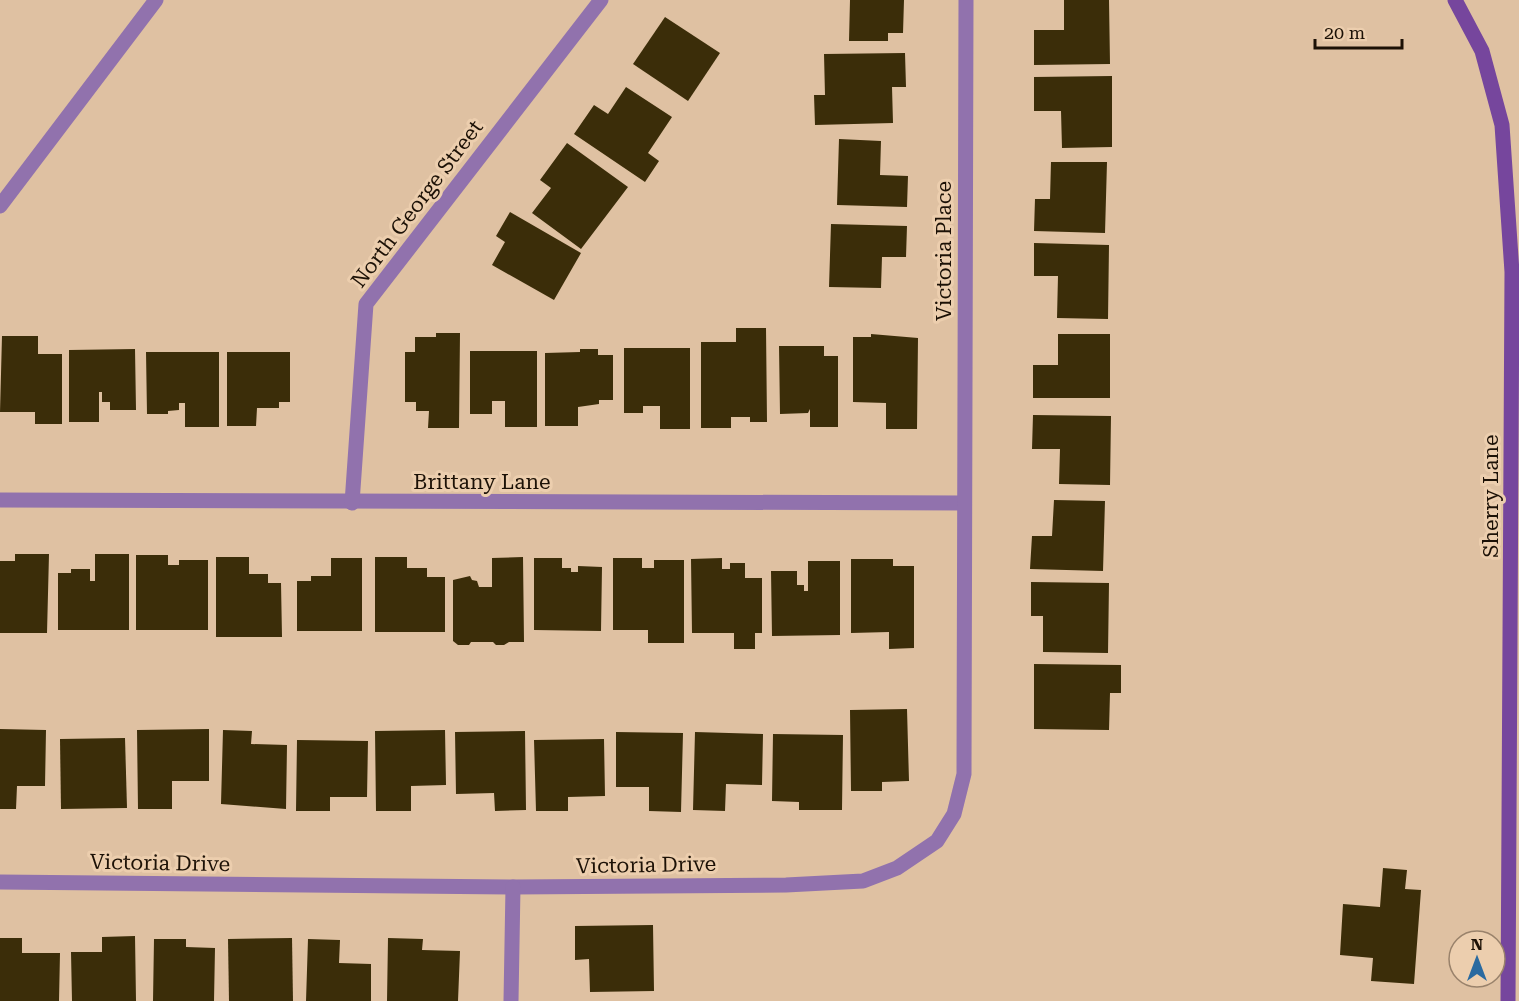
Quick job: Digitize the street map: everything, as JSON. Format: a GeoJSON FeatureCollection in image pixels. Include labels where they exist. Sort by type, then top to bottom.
{"type":"FeatureCollection","features":[{"type":"Feature","properties":{"kind":"street"},"geometry":{"type":"LineString","coordinates":[[0,206],[156,0]]}},
{"type":"Feature","properties":{"kind":"street","name":"North George Street"},"geometry":{"type":"LineString","coordinates":[[352,503],[366,304],[601,0]]}},
{"type":"Feature","properties":{"kind":"street","name":"Victoria Place"},"geometry":{"type":"LineString","coordinates":[[964,503],[966,0]]}},
{"type":"Feature","properties":{"kind":"street","name":"Sherry Lane"},"geometry":{"type":"LineString","coordinates":[[1455,0],[1482,51],[1502,124],[1516,272],[1508,1001]]}},
{"type":"Feature","properties":{"kind":"street","name":"Brittany Lane"},"geometry":{"type":"LineString","coordinates":[[0,500],[352,503],[964,503]]}},
{"type":"Feature","properties":{"kind":"street","name":"Victoria Drive"},"geometry":{"type":"LineString","coordinates":[[0,882],[513,888],[786,885],[863,881],[897,868],[937,841],[954,814],[964,774],[964,503]]}},
{"type":"Feature","properties":{"kind":"street"},"geometry":{"type":"LineString","coordinates":[[511,1001],[513,888]]}},
{"type":"Feature","properties":{"kind":"building"},"geometry":{"type":"Polygon","coordinates":[[[850,0],[904,0],[903,33],[888,33],[888,41],[849,41],[850,0]]]}},
{"type":"Feature","properties":{"kind":"building"},"geometry":{"type":"Polygon","coordinates":[[[1064,0],[1109,0],[1110,64],[1034,65],[1034,30],[1064,30],[1064,0]]]}},
{"type":"Feature","properties":{"kind":"building"},"geometry":{"type":"Polygon","coordinates":[[[665,17],[720,53],[688,101],[633,64],[665,17]]]}},
{"type":"Feature","properties":{"kind":"building"},"geometry":{"type":"Polygon","coordinates":[[[905,53],[906,87],[892,87],[893,123],[815,125],[814,95],[825,95],[824,54],[905,53]]]}},
{"type":"Feature","properties":{"kind":"building"},"geometry":{"type":"Polygon","coordinates":[[[1112,76],[1112,147],[1062,148],[1061,111],[1034,111],[1034,77],[1112,76]]]}},
{"type":"Feature","properties":{"kind":"building"},"geometry":{"type":"Polygon","coordinates":[[[626,87],[672,117],[648,153],[659,161],[645,182],[574,134],[594,105],[608,114],[626,87]]]}},
{"type":"Feature","properties":{"kind":"building"},"geometry":{"type":"Polygon","coordinates":[[[839,139],[881,141],[880,175],[908,176],[907,207],[837,205],[839,139]]]}},
{"type":"Feature","properties":{"kind":"building"},"geometry":{"type":"Polygon","coordinates":[[[567,143],[628,187],[581,249],[532,213],[551,188],[540,180],[567,143]]]}},
{"type":"Feature","properties":{"kind":"building"},"geometry":{"type":"Polygon","coordinates":[[[1051,162],[1107,162],[1105,233],[1034,231],[1035,199],[1050,199],[1051,162]]]}},
{"type":"Feature","properties":{"kind":"building"},"geometry":{"type":"Polygon","coordinates":[[[510,212],[581,253],[554,300],[492,265],[505,242],[496,236],[510,212]]]}},
{"type":"Feature","properties":{"kind":"building"},"geometry":{"type":"Polygon","coordinates":[[[831,224],[907,226],[906,257],[882,257],[881,288],[829,287],[831,224]]]}},
{"type":"Feature","properties":{"kind":"building"},"geometry":{"type":"Polygon","coordinates":[[[1034,243],[1109,245],[1108,319],[1057,318],[1058,276],[1034,276],[1034,243]]]}},
{"type":"Feature","properties":{"kind":"building"},"geometry":{"type":"Polygon","coordinates":[[[736,328],[766,328],[767,422],[750,422],[750,417],[731,417],[731,428],[701,428],[701,342],[736,342],[736,328]]]}},
{"type":"Feature","properties":{"kind":"building"},"geometry":{"type":"Polygon","coordinates":[[[436,333],[460,333],[459,428],[428,428],[429,411],[416,411],[416,402],[405,402],[405,352],[415,352],[415,337],[436,337],[436,333]]]}},
{"type":"Feature","properties":{"kind":"building"},"geometry":{"type":"Polygon","coordinates":[[[871,334],[918,338],[917,429],[886,429],[886,403],[853,402],[853,337],[871,337],[871,334]]]}},
{"type":"Feature","properties":{"kind":"building"},"geometry":{"type":"Polygon","coordinates":[[[1058,334],[1110,334],[1110,398],[1033,398],[1033,365],[1058,365],[1058,334]]]}},
{"type":"Feature","properties":{"kind":"building"},"geometry":{"type":"Polygon","coordinates":[[[2,336],[38,336],[38,354],[62,354],[62,424],[35,424],[35,412],[0,412],[2,336]]]}},
{"type":"Feature","properties":{"kind":"building"},"geometry":{"type":"Polygon","coordinates":[[[779,346],[824,346],[824,356],[838,356],[838,427],[810,427],[810,409],[808,413],[780,414],[779,346]]]}},
{"type":"Feature","properties":{"kind":"building"},"geometry":{"type":"Polygon","coordinates":[[[624,348],[690,348],[690,429],[660,429],[660,406],[643,406],[643,413],[624,413],[624,348]]]}},
{"type":"Feature","properties":{"kind":"building"},"geometry":{"type":"Polygon","coordinates":[[[135,349],[136,410],[110,410],[110,402],[102,402],[102,392],[99,392],[99,422],[69,422],[69,350],[135,349]]]}},
{"type":"Feature","properties":{"kind":"building"},"geometry":{"type":"Polygon","coordinates":[[[580,349],[598,349],[598,355],[613,355],[613,400],[599,400],[599,404],[578,407],[578,426],[545,426],[545,353],[580,352],[580,349]]]}},
{"type":"Feature","properties":{"kind":"building"},"geometry":{"type":"Polygon","coordinates":[[[470,351],[537,351],[537,427],[505,427],[505,401],[492,401],[492,414],[470,414],[470,351]]]}},
{"type":"Feature","properties":{"kind":"building"},"geometry":{"type":"Polygon","coordinates":[[[146,352],[219,352],[219,427],[185,427],[185,403],[179,403],[179,410],[168,411],[168,414],[147,414],[146,352]]]}},
{"type":"Feature","properties":{"kind":"building"},"geometry":{"type":"Polygon","coordinates":[[[227,352],[290,352],[290,402],[279,402],[279,408],[257,408],[256,426],[227,426],[227,352]]]}},
{"type":"Feature","properties":{"kind":"building"},"geometry":{"type":"Polygon","coordinates":[[[1033,415],[1111,416],[1110,485],[1059,484],[1060,449],[1032,449],[1033,415]]]}},
{"type":"Feature","properties":{"kind":"building"},"geometry":{"type":"Polygon","coordinates":[[[1054,500],[1105,501],[1103,571],[1030,569],[1032,536],[1052,536],[1054,500]]]}},
{"type":"Feature","properties":{"kind":"building"},"geometry":{"type":"Polygon","coordinates":[[[15,554],[49,554],[47,633],[0,633],[0,561],[15,561],[15,554]]]}},
{"type":"Feature","properties":{"kind":"building"},"geometry":{"type":"Polygon","coordinates":[[[95,554],[129,554],[129,630],[58,630],[58,573],[71,573],[71,569],[90,569],[90,581],[95,581],[95,554]]]}},
{"type":"Feature","properties":{"kind":"building"},"geometry":{"type":"Polygon","coordinates":[[[136,555],[168,555],[168,565],[179,565],[179,560],[208,560],[208,630],[136,630],[136,555]]]}},
{"type":"Feature","properties":{"kind":"building"},"geometry":{"type":"Polygon","coordinates":[[[216,557],[249,557],[249,574],[268,574],[268,583],[281,583],[282,637],[216,637],[216,557]]]}},
{"type":"Feature","properties":{"kind":"building"},"geometry":{"type":"Polygon","coordinates":[[[375,557],[407,557],[407,568],[427,568],[427,577],[445,577],[445,632],[375,632],[375,557]]]}},
{"type":"Feature","properties":{"kind":"building"},"geometry":{"type":"Polygon","coordinates":[[[523,557],[524,642],[496,645],[493,642],[471,642],[469,645],[458,645],[453,641],[453,580],[470,576],[472,580],[477,581],[479,587],[492,587],[492,558],[523,557]]]}},
{"type":"Feature","properties":{"kind":"building"},"geometry":{"type":"Polygon","coordinates":[[[331,558],[362,558],[362,631],[297,631],[297,581],[311,581],[311,576],[331,576],[331,558]]]}},
{"type":"Feature","properties":{"kind":"building"},"geometry":{"type":"Polygon","coordinates":[[[534,558],[562,558],[562,568],[571,568],[571,572],[578,572],[578,566],[602,567],[601,631],[534,630],[534,558]]]}},
{"type":"Feature","properties":{"kind":"building"},"geometry":{"type":"Polygon","coordinates":[[[613,558],[642,558],[642,568],[654,568],[654,560],[684,560],[684,643],[648,643],[648,630],[613,630],[613,558]]]}},
{"type":"Feature","properties":{"kind":"building"},"geometry":{"type":"Polygon","coordinates":[[[722,558],[722,569],[730,569],[730,563],[745,563],[745,578],[762,578],[762,633],[755,633],[755,649],[734,649],[734,633],[692,633],[691,559],[722,558]]]}},
{"type":"Feature","properties":{"kind":"building"},"geometry":{"type":"Polygon","coordinates":[[[851,559],[893,559],[893,566],[914,566],[914,648],[889,649],[889,632],[851,633],[851,559]]]}},
{"type":"Feature","properties":{"kind":"building"},"geometry":{"type":"Polygon","coordinates":[[[808,561],[840,561],[840,635],[772,636],[771,571],[797,571],[797,585],[804,585],[804,591],[808,591],[808,561]]]}},
{"type":"Feature","properties":{"kind":"building"},"geometry":{"type":"Polygon","coordinates":[[[1031,582],[1109,583],[1108,653],[1043,652],[1043,616],[1031,616],[1031,582]]]}},
{"type":"Feature","properties":{"kind":"building"},"geometry":{"type":"Polygon","coordinates":[[[1034,664],[1121,665],[1121,693],[1110,693],[1109,730],[1034,729],[1034,664]]]}},
{"type":"Feature","properties":{"kind":"building"},"geometry":{"type":"Polygon","coordinates":[[[907,709],[909,781],[882,782],[882,791],[851,791],[850,710],[907,709]]]}},
{"type":"Feature","properties":{"kind":"building"},"geometry":{"type":"Polygon","coordinates":[[[0,729],[46,730],[45,786],[17,786],[16,809],[0,809],[0,729]]]}},
{"type":"Feature","properties":{"kind":"building"},"geometry":{"type":"Polygon","coordinates":[[[209,729],[209,781],[172,781],[172,809],[138,809],[137,730],[209,729]]]}},
{"type":"Feature","properties":{"kind":"building"},"geometry":{"type":"Polygon","coordinates":[[[223,730],[252,731],[251,744],[287,745],[286,809],[221,804],[223,730]]]}},
{"type":"Feature","properties":{"kind":"building"},"geometry":{"type":"Polygon","coordinates":[[[445,730],[446,785],[411,786],[411,811],[376,811],[375,731],[445,730]]]}},
{"type":"Feature","properties":{"kind":"building"},"geometry":{"type":"Polygon","coordinates":[[[525,731],[526,810],[495,811],[494,793],[456,794],[455,732],[525,731]]]}},
{"type":"Feature","properties":{"kind":"building"},"geometry":{"type":"Polygon","coordinates":[[[616,732],[683,733],[681,812],[649,811],[649,787],[616,787],[616,732]]]}},
{"type":"Feature","properties":{"kind":"building"},"geometry":{"type":"Polygon","coordinates":[[[695,732],[763,734],[762,785],[726,784],[725,811],[693,810],[695,732]]]}},
{"type":"Feature","properties":{"kind":"building"},"geometry":{"type":"Polygon","coordinates":[[[773,734],[843,735],[842,810],[799,810],[799,802],[772,801],[773,734]]]}},
{"type":"Feature","properties":{"kind":"building"},"geometry":{"type":"Polygon","coordinates":[[[125,738],[127,808],[61,809],[60,739],[125,738]]]}},
{"type":"Feature","properties":{"kind":"building"},"geometry":{"type":"Polygon","coordinates":[[[604,739],[605,796],[568,797],[568,811],[536,811],[534,740],[604,739]]]}},
{"type":"Feature","properties":{"kind":"building"},"geometry":{"type":"Polygon","coordinates":[[[297,740],[368,741],[367,797],[330,797],[330,811],[296,811],[297,740]]]}},
{"type":"Feature","properties":{"kind":"building"},"geometry":{"type":"Polygon","coordinates":[[[1383,868],[1407,870],[1405,889],[1421,890],[1414,984],[1371,981],[1373,958],[1340,955],[1343,904],[1380,907],[1383,868]]]}},
{"type":"Feature","properties":{"kind":"building"},"geometry":{"type":"Polygon","coordinates":[[[653,925],[654,991],[590,992],[589,959],[575,960],[575,926],[653,925]]]}},
{"type":"Feature","properties":{"kind":"building"},"geometry":{"type":"Polygon","coordinates":[[[135,936],[136,1001],[72,1001],[71,952],[102,952],[102,937],[135,936]]]}},
{"type":"Feature","properties":{"kind":"building"},"geometry":{"type":"Polygon","coordinates":[[[0,938],[22,938],[22,953],[60,953],[59,1001],[0,1001],[0,938]]]}},
{"type":"Feature","properties":{"kind":"building"},"geometry":{"type":"Polygon","coordinates":[[[292,938],[293,1001],[229,1001],[228,939],[292,938]]]}},
{"type":"Feature","properties":{"kind":"building"},"geometry":{"type":"Polygon","coordinates":[[[388,938],[423,939],[422,950],[460,951],[458,1001],[387,1001],[388,938]]]}},
{"type":"Feature","properties":{"kind":"building"},"geometry":{"type":"Polygon","coordinates":[[[154,939],[186,939],[186,947],[215,948],[214,1001],[153,1001],[154,939]]]}},
{"type":"Feature","properties":{"kind":"building"},"geometry":{"type":"Polygon","coordinates":[[[308,939],[340,940],[339,963],[371,964],[371,1001],[306,1001],[308,939]]]}}]}
